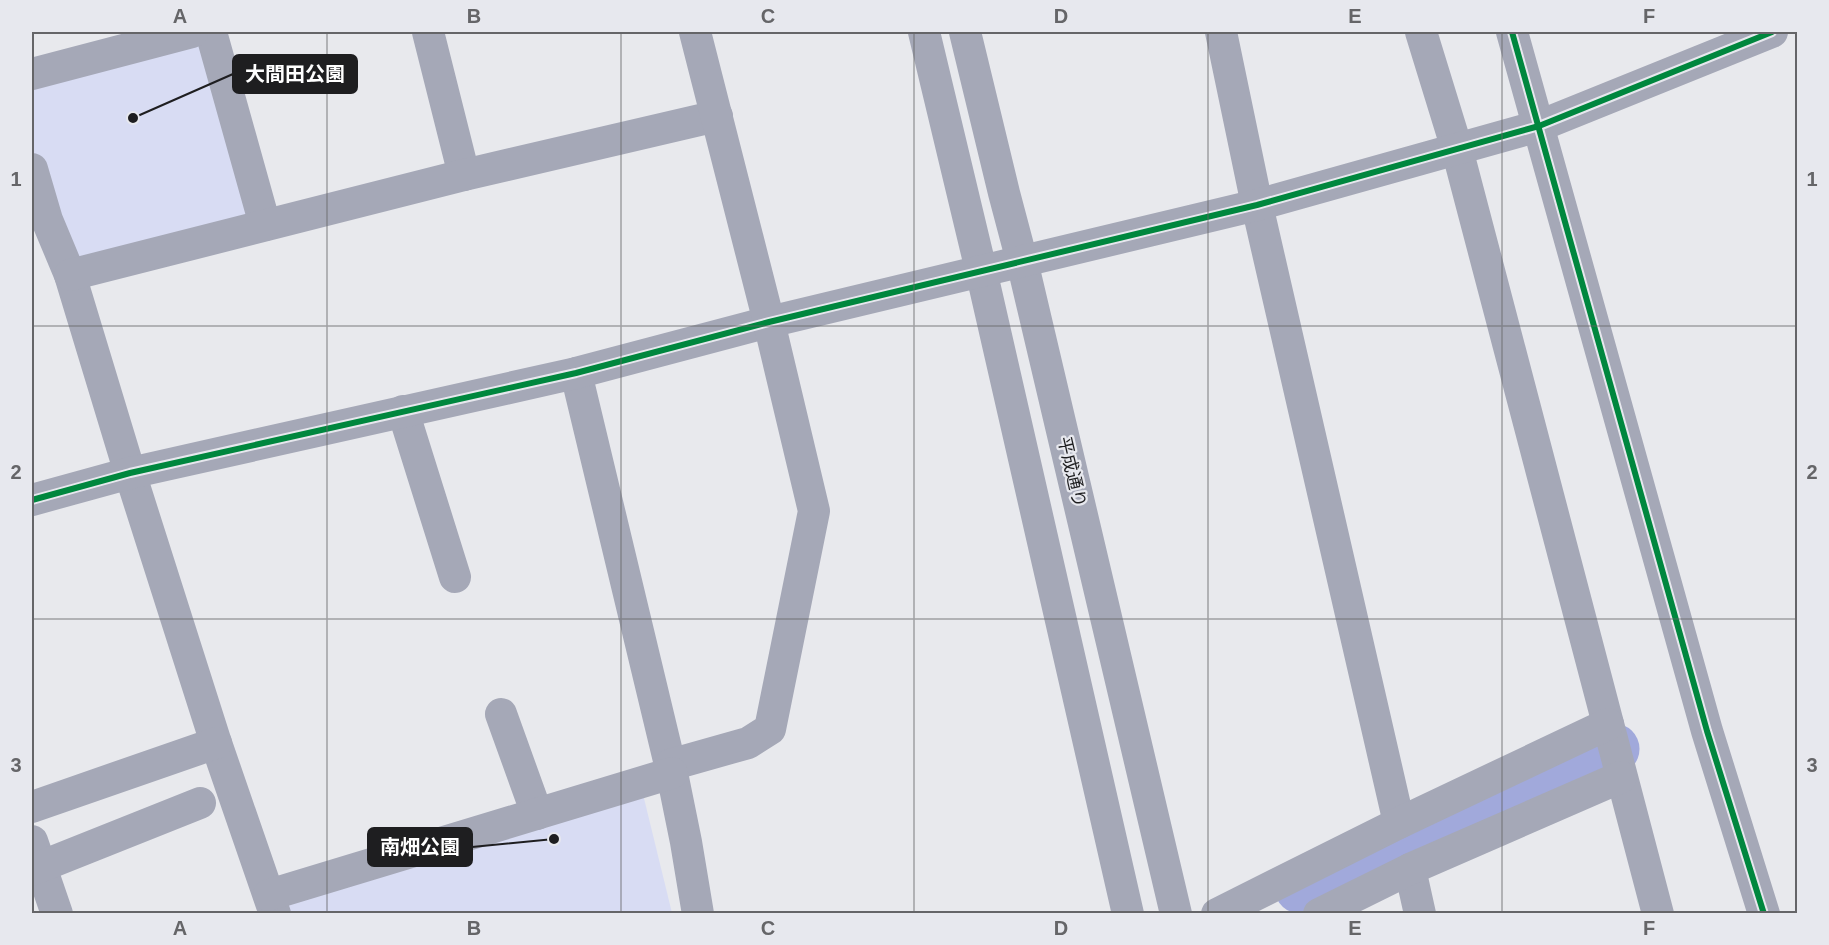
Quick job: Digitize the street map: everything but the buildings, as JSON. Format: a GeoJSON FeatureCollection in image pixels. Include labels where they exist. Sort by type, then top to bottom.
{"type":"FeatureCollection","features":[{"type":"Feature","properties":{"kind":"street"},"geometry":{"type":"LineString","coordinates":[[32,74],[192,32]]}},
{"type":"Feature","properties":{"kind":"street"},"geometry":{"type":"LineString","coordinates":[[212,32],[265,225]]}},
{"type":"Feature","properties":{"kind":"street"},"geometry":{"type":"LineString","coordinates":[[428,32],[464,175]]}},
{"type":"Feature","properties":{"kind":"street"},"geometry":{"type":"LineString","coordinates":[[32,170],[39,222],[70,274],[130,473],[216,743],[272,904],[748,743],[770,729],[814,511],[769,322],[695,32]]}},
{"type":"Feature","properties":{"kind":"street"},"geometry":{"type":"LineString","coordinates":[[924,32],[981,270],[1128,914]]}},
{"type":"Feature","properties":{"kind":"street","name":"平成通り"},"geometry":{"type":"LineString","coordinates":[[965,32],[1022,261],[1176,914]]}},
{"type":"Feature","properties":{"kind":"street"},"geometry":{"type":"LineString","coordinates":[[1221,32],[1257,205],[1400,823]]}},
{"type":"Feature","properties":{"kind":"street"},"geometry":{"type":"LineString","coordinates":[[1421,32],[1457,149],[1658,914]]}},
{"type":"Feature","properties":{"kind":"street"},"geometry":{"type":"LineString","coordinates":[[1512,32],[1707,730],[1764,914]]}},
{"type":"Feature","properties":{"kind":"street"},"geometry":{"type":"LineString","coordinates":[[32,500],[130,473],[576,373],[769,322],[1257,205],[1539,126],[1772,32]]}},
{"type":"Feature","properties":{"kind":"street"},"geometry":{"type":"LineString","coordinates":[[70,274],[464,175],[717,116]]}},
{"type":"Feature","properties":{"kind":"street"},"geometry":{"type":"LineString","coordinates":[[576,373],[671,769],[687,842],[698,914]]}},
{"type":"Feature","properties":{"kind":"street"},"geometry":{"type":"LineString","coordinates":[[403,411],[455,577]]}},
{"type":"Feature","properties":{"kind":"street"},"geometry":{"type":"LineString","coordinates":[[501,714],[537,814]]}},
{"type":"Feature","properties":{"kind":"street"},"geometry":{"type":"LineString","coordinates":[[1217,914],[1400,823],[1608,724]]}},
{"type":"Feature","properties":{"kind":"street"},"geometry":{"type":"LineString","coordinates":[[32,807],[216,743]]}},
{"type":"Feature","properties":{"kind":"street"},"geometry":{"type":"LineString","coordinates":[[1319,914],[1410,869],[1621,777]]}},
{"type":"Feature","properties":{"kind":"street"},"geometry":{"type":"LineString","coordinates":[[57,914],[35,859],[200,803]]}},
{"type":"Feature","properties":{"kind":"street"},"geometry":{"type":"LineString","coordinates":[[1410,869],[1420,914]]}},
{"type":"Feature","properties":{"kind":"shaded area"},"geometry":{"type":"Polygon","coordinates":[[[211,32],[265,225],[70,275],[32,161],[32,74],[211,32]]]}},
{"type":"Feature","properties":{"kind":"shaded area"},"geometry":{"type":"Polygon","coordinates":[[[640,782],[672,913],[275,914],[269,895],[640,782]]]}},
{"type":"Feature","properties":{"kind":"waterway"},"geometry":{"type":"LineString","coordinates":[[1300,888],[1614,749]]}},
{"type":"Feature","properties":{"kind":"cycle path"},"geometry":{"type":"LineString","coordinates":[[1512,32],[1707,731],[1764,914]]}},
{"type":"Feature","properties":{"kind":"cycle path"},"geometry":{"type":"LineString","coordinates":[[32,500],[130,473],[576,373],[769,322],[1257,205],[1539,126],[1772,32]]}},
{"type":"Feature","properties":{"kind":"place","name":"大間田公園"},"geometry":{"type":"Point","coordinates":[133,118]}},
{"type":"Feature","properties":{"kind":"place","name":"南畑公園"},"geometry":{"type":"Point","coordinates":[554,839]}}]}
